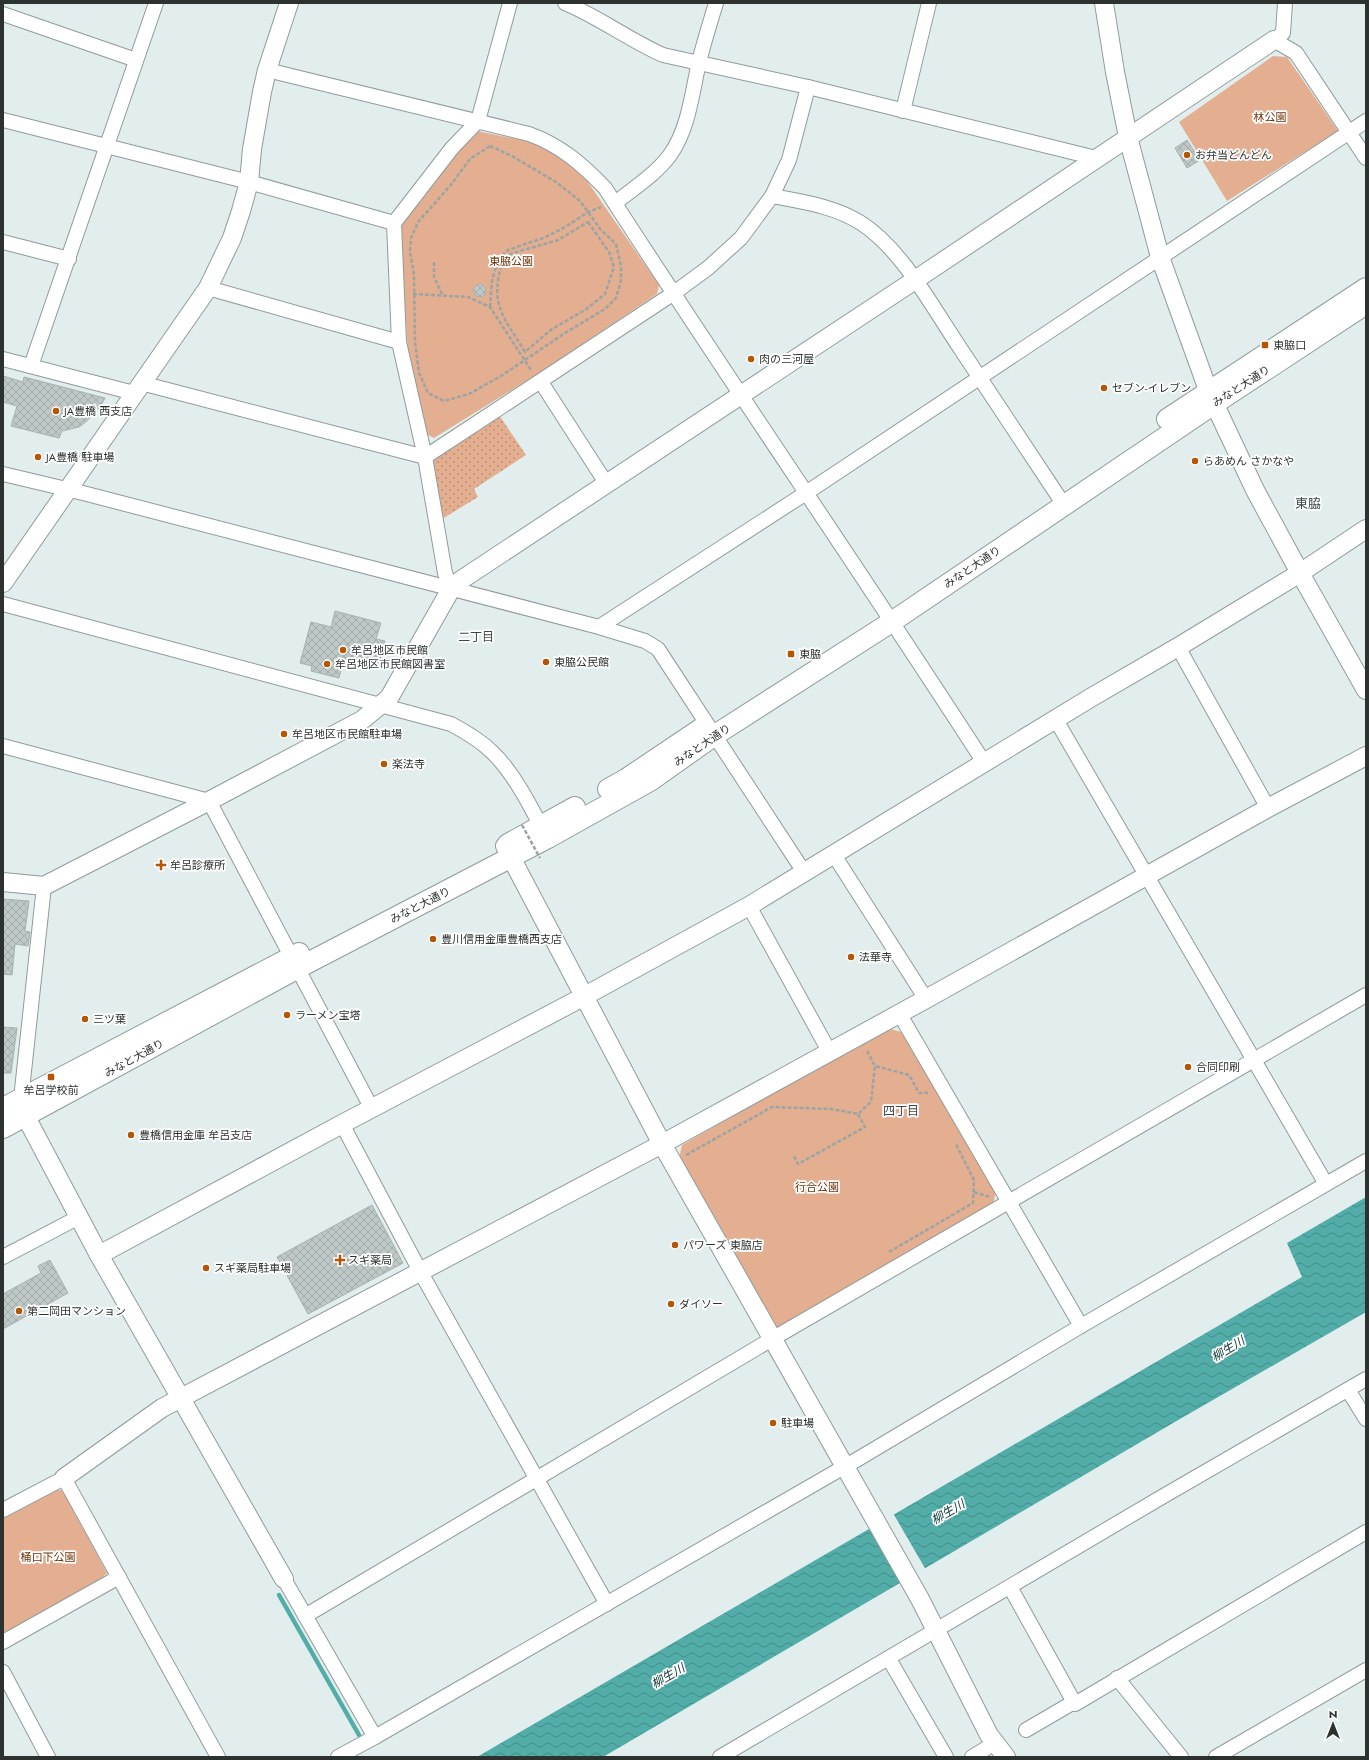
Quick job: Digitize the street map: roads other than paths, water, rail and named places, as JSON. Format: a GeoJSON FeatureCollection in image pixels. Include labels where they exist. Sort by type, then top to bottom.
{"type":"FeatureCollection","features":[{"type":"Feature","properties":{"kind":"main road","name":"みなと大通り"},"geometry":{"type":"LineString","coordinates":[[3,1128],[23,1108],[295,962],[508,852],[537,830],[712,730],[889,615],[1061,500],[1366,288]]}},
{"type":"Feature","properties":{"kind":"main road","name":"みなと大通り"},"geometry":{"type":"LineString","coordinates":[[1211,397],[1366,304]]}},
{"type":"Feature","properties":{"kind":"main road","name":"みなと大通り"},"geometry":{"type":"LineString","coordinates":[[3,1108],[23,1108]]}},
{"type":"Feature","properties":{"kind":"street"},"geometry":{"type":"LineString","coordinates":[[31,366],[156,3]]}},
{"type":"Feature","properties":{"kind":"street"},"geometry":{"type":"LineString","coordinates":[[3,583],[208,288],[232,238],[249,182],[258,111],[267,70],[289,3]]}},
{"type":"Feature","properties":{"kind":"street"},"geometry":{"type":"LineString","coordinates":[[451,589],[445,573],[424,458],[400,342],[394,223],[452,148],[478,121],[510,3]]}},
{"type":"Feature","properties":{"kind":"street"},"geometry":{"type":"LineString","coordinates":[[565,3],[663,55],[808,87],[1096,158]]}},
{"type":"Feature","properties":{"kind":"street"},"geometry":{"type":"LineString","coordinates":[[615,203],[649,177],[670,154],[678,140],[691,106],[699,63],[716,3]]}},
{"type":"Feature","properties":{"kind":"street"},"geometry":{"type":"LineString","coordinates":[[903,111],[929,3]]}},
{"type":"Feature","properties":{"kind":"street"},"geometry":{"type":"LineString","coordinates":[[1104,3],[1115,72],[1128,137],[1160,257],[1211,397],[1256,490],[1300,573],[1366,690]]}},
{"type":"Feature","properties":{"kind":"street"},"geometry":{"type":"LineString","coordinates":[[3,882],[44,886],[362,720],[389,698],[451,589],[466,576],[915,280],[1279,36],[1286,3]]}},
{"type":"Feature","properties":{"kind":"street"},"geometry":{"type":"LineString","coordinates":[[3,14],[136,60]]}},
{"type":"Feature","properties":{"kind":"street"},"geometry":{"type":"LineString","coordinates":[[1279,36],[1296,53],[1366,158]]}},
{"type":"Feature","properties":{"kind":"street"},"geometry":{"type":"LineString","coordinates":[[267,70],[529,134],[547,141],[584,166],[605,188],[806,493],[889,615],[985,764]]}},
{"type":"Feature","properties":{"kind":"street"},"geometry":{"type":"LineString","coordinates":[[3,359],[138,388],[424,458],[674,293],[708,268],[741,238],[772,196],[789,160],[808,87]]}},
{"type":"Feature","properties":{"kind":"street"},"geometry":{"type":"LineString","coordinates":[[3,120],[249,182],[394,223]]}},
{"type":"Feature","properties":{"kind":"street"},"geometry":{"type":"LineString","coordinates":[[599,627],[806,493],[1366,121]]}},
{"type":"Feature","properties":{"kind":"street"},"geometry":{"type":"LineString","coordinates":[[772,196],[829,208],[843,213],[861,224],[887,244],[915,280],[1061,500]]}},
{"type":"Feature","properties":{"kind":"street"},"geometry":{"type":"LineString","coordinates":[[3,242],[69,259]]}},
{"type":"Feature","properties":{"kind":"street"},"geometry":{"type":"LineString","coordinates":[[208,288],[400,342]]}},
{"type":"Feature","properties":{"kind":"street"},"geometry":{"type":"LineString","coordinates":[[541,382],[606,483]]}},
{"type":"Feature","properties":{"kind":"street"},"geometry":{"type":"LineString","coordinates":[[3,474],[68,489],[599,627],[645,641],[658,649],[804,872]]}},
{"type":"Feature","properties":{"kind":"street"},"geometry":{"type":"LineString","coordinates":[[99,1255],[342,1124],[583,997],[749,906],[1300,573],[1366,529]]}},
{"type":"Feature","properties":{"kind":"street"},"geometry":{"type":"LineString","coordinates":[[3,604],[380,706],[445,722],[472,736],[492,752],[503,765],[537,830]]}},
{"type":"Feature","properties":{"kind":"street"},"geometry":{"type":"LineString","coordinates":[[1178,647],[1268,808]]}},
{"type":"Feature","properties":{"kind":"street"},"geometry":{"type":"LineString","coordinates":[[1056,720],[1326,1184]]}},
{"type":"Feature","properties":{"kind":"street"},"geometry":{"type":"LineString","coordinates":[[3,746],[209,801],[372,1109]]}},
{"type":"Feature","properties":{"kind":"street"},"geometry":{"type":"LineString","coordinates":[[3,1510],[64,1478],[162,1408],[662,1144],[926,999],[1268,808],[1366,756]]}},
{"type":"Feature","properties":{"kind":"street"},"geometry":{"type":"LineString","coordinates":[[508,852],[583,997],[662,1144],[920,1599],[989,1735],[1001,1750],[972,1757]]}},
{"type":"Feature","properties":{"kind":"street"},"geometry":{"type":"LineString","coordinates":[[834,854],[926,999]]}},
{"type":"Feature","properties":{"kind":"street"},"geometry":{"type":"LineString","coordinates":[[44,886],[23,1108],[99,1255],[375,1737]]}},
{"type":"Feature","properties":{"kind":"street"},"geometry":{"type":"LineString","coordinates":[[749,906],[829,1051]]}},
{"type":"Feature","properties":{"kind":"street"},"geometry":{"type":"LineString","coordinates":[[305,1616],[772,1339],[1366,995]]}},
{"type":"Feature","properties":{"kind":"street"},"geometry":{"type":"LineString","coordinates":[[900,1013],[1082,1326]]}},
{"type":"Feature","properties":{"kind":"street"},"geometry":{"type":"LineString","coordinates":[[342,1124],[420,1271],[607,1604]]}},
{"type":"Feature","properties":{"kind":"street"},"geometry":{"type":"LineString","coordinates":[[338,1757],[844,1467],[1082,1326],[1366,1161]]}},
{"type":"Feature","properties":{"kind":"street"},"geometry":{"type":"LineString","coordinates":[[3,1257],[79,1217]]}},
{"type":"Feature","properties":{"kind":"street"},"geometry":{"type":"LineString","coordinates":[[720,1757],[1366,1379]]}},
{"type":"Feature","properties":{"kind":"street"},"geometry":{"type":"LineString","coordinates":[[1348,1390],[1366,1419]]}},
{"type":"Feature","properties":{"kind":"street"},"geometry":{"type":"LineString","coordinates":[[64,1478],[218,1757]]}},
{"type":"Feature","properties":{"kind":"street"},"geometry":{"type":"LineString","coordinates":[[1026,1730],[1074,1702],[1075,1704],[1366,1532]]}},
{"type":"Feature","properties":{"kind":"street"},"geometry":{"type":"LineString","coordinates":[[3,1642],[119,1577]]}},
{"type":"Feature","properties":{"kind":"street"},"geometry":{"type":"LineString","coordinates":[[1010,1587],[1074,1702]]}},
{"type":"Feature","properties":{"kind":"street"},"geometry":{"type":"LineString","coordinates":[[889,1659],[946,1757]]}},
{"type":"Feature","properties":{"kind":"street"},"geometry":{"type":"LineString","coordinates":[[1216,1757],[1366,1670]]}},
{"type":"Feature","properties":{"kind":"street"},"geometry":{"type":"LineString","coordinates":[[3,1672],[48,1757]]}},
{"type":"Feature","properties":{"kind":"street"},"geometry":{"type":"LineString","coordinates":[[1117,1678],[1181,1757]]}},
{"type":"Feature","properties":{"kind":"water","name":"柳生川"},"geometry":{"type":"Polygon","coordinates":[[[1366,1197],[1366,1312],[1173,1423],[603,1757],[477,1757],[1302,1277],[1287,1243],[1366,1197]]]}},
{"type":"Feature","properties":{"kind":"waterway"},"geometry":{"type":"LineString","coordinates":[[279,1595],[359,1735]]}},
{"type":"Feature","properties":{"kind":"place","name":"お弁当どんどん"},"geometry":{"type":"Point","coordinates":[1187,155]}},
{"type":"Feature","properties":{"kind":"place","name":"東脇口"},"geometry":{"type":"Point","coordinates":[1265,345]}},
{"type":"Feature","properties":{"kind":"place","name":"肉の三河屋"},"geometry":{"type":"Point","coordinates":[751,359]}},
{"type":"Feature","properties":{"kind":"place","name":"セブン-イレブン"},"geometry":{"type":"Point","coordinates":[1104,388]}},
{"type":"Feature","properties":{"kind":"place","name":"JA豊橋 西支店"},"geometry":{"type":"Point","coordinates":[56,411]}},
{"type":"Feature","properties":{"kind":"place","name":"JA豊橋 駐車場"},"geometry":{"type":"Point","coordinates":[38,457]}},
{"type":"Feature","properties":{"kind":"place","name":"らあめん さかなや"},"geometry":{"type":"Point","coordinates":[1195,461]}},
{"type":"Feature","properties":{"kind":"place","name":"牟呂地区市民館"},"geometry":{"type":"Point","coordinates":[343,650]}},
{"type":"Feature","properties":{"kind":"place","name":"東脇"},"geometry":{"type":"Point","coordinates":[791,654]}},
{"type":"Feature","properties":{"kind":"place","name":"東脇公民館"},"geometry":{"type":"Point","coordinates":[546,662]}},
{"type":"Feature","properties":{"kind":"place","name":"牟呂地区市民館図書室"},"geometry":{"type":"Point","coordinates":[327,664]}},
{"type":"Feature","properties":{"kind":"place","name":"牟呂地区市民館駐車場"},"geometry":{"type":"Point","coordinates":[284,734]}},
{"type":"Feature","properties":{"kind":"place","name":"楽法寺"},"geometry":{"type":"Point","coordinates":[384,764]}},
{"type":"Feature","properties":{"kind":"place","name":"牟呂診療所"},"geometry":{"type":"Point","coordinates":[161,865]}},
{"type":"Feature","properties":{"kind":"place","name":"豊川信用金庫豊橋西支店"},"geometry":{"type":"Point","coordinates":[433,939]}},
{"type":"Feature","properties":{"kind":"place","name":"法華寺"},"geometry":{"type":"Point","coordinates":[851,957]}},
{"type":"Feature","properties":{"kind":"place","name":"ラーメン宝塔"},"geometry":{"type":"Point","coordinates":[287,1015]}},
{"type":"Feature","properties":{"kind":"place","name":"三ツ葉"},"geometry":{"type":"Point","coordinates":[85,1019]}},
{"type":"Feature","properties":{"kind":"place","name":"合同印刷"},"geometry":{"type":"Point","coordinates":[1188,1067]}},
{"type":"Feature","properties":{"kind":"place","name":"牟呂学校前"},"geometry":{"type":"Point","coordinates":[51,1077]}},
{"type":"Feature","properties":{"kind":"place","name":"豊橋信用金庫 牟呂支店"},"geometry":{"type":"Point","coordinates":[131,1135]}},
{"type":"Feature","properties":{"kind":"place","name":"パワーズ 東脇店"},"geometry":{"type":"Point","coordinates":[675,1245]}},
{"type":"Feature","properties":{"kind":"place","name":"スギ薬局"},"geometry":{"type":"Point","coordinates":[340,1260]}},
{"type":"Feature","properties":{"kind":"place","name":"スギ薬局駐車場"},"geometry":{"type":"Point","coordinates":[206,1268]}},
{"type":"Feature","properties":{"kind":"place","name":"ダイソー"},"geometry":{"type":"Point","coordinates":[671,1304]}},
{"type":"Feature","properties":{"kind":"place","name":"第二岡田マンション"},"geometry":{"type":"Point","coordinates":[19,1311]}},
{"type":"Feature","properties":{"kind":"place","name":"駐車場"},"geometry":{"type":"Point","coordinates":[773,1423]}},
{"type":"Feature","properties":{"kind":"district","name":"東脇"},"geometry":{"type":"Point","coordinates":[1308,503]}},
{"type":"Feature","properties":{"kind":"district","name":"二丁目"},"geometry":{"type":"Point","coordinates":[476,637]}},
{"type":"Feature","properties":{"kind":"district","name":"四丁目"},"geometry":{"type":"Point","coordinates":[901,1111]}},
{"type":"Feature","properties":{"kind":"park label","name":"林公園"},"geometry":{"type":"Point","coordinates":[1270,117]}},
{"type":"Feature","properties":{"kind":"park label","name":"東脇公園"},"geometry":{"type":"Point","coordinates":[511,261]}},
{"type":"Feature","properties":{"kind":"park label","name":"行合公園"},"geometry":{"type":"Point","coordinates":[817,1187]}},
{"type":"Feature","properties":{"kind":"park label","name":"桶口下公園"},"geometry":{"type":"Point","coordinates":[48,1557]}}]}
